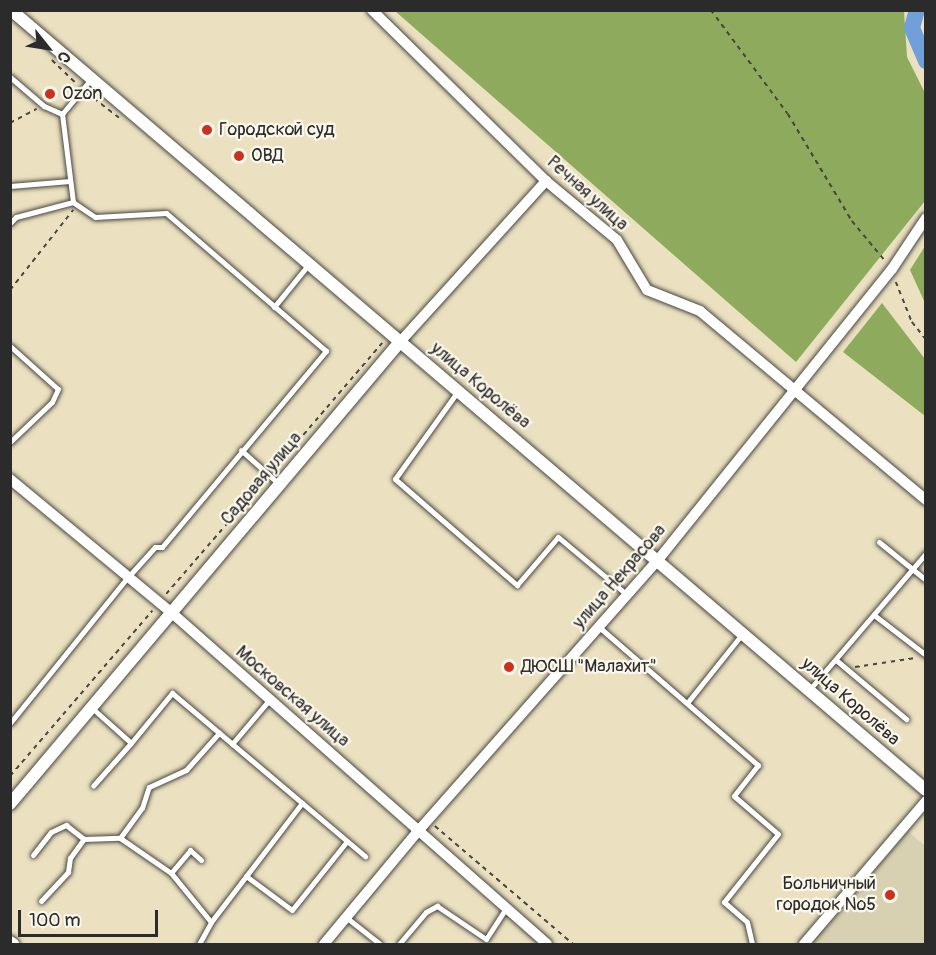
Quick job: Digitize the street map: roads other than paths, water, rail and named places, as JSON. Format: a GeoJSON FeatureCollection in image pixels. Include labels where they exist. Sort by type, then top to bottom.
{"type":"FeatureCollection","features":[{"type":"Feature","properties":{"kind":"street","name":"улица Королёва"},"geometry":{"type":"LineString","coordinates":[[11,10],[926,790]]}},
{"type":"Feature","properties":{"kind":"street","name":"Речная улица"},"geometry":{"type":"LineString","coordinates":[[372,10],[546,181],[617,240],[647,290],[700,310],[926,500]]}},
{"type":"Feature","properties":{"kind":"street","name":"Садовая улица"},"geometry":{"type":"LineString","coordinates":[[10,804],[399,343],[546,181]]}},
{"type":"Feature","properties":{"kind":"street","name":"улица Некрасова"},"geometry":{"type":"LineString","coordinates":[[324,945],[418,830],[658,560],[792,388],[892,269],[926,218]]}},
{"type":"Feature","properties":{"kind":"street","name":"Московская улица"},"geometry":{"type":"LineString","coordinates":[[10,479],[172,613],[505,910],[548,945]]}},
{"type":"Feature","properties":{"kind":"street"},"geometry":{"type":"LineString","coordinates":[[804,945],[926,801]]}},
{"type":"Feature","properties":{"kind":"lane"},"geometry":{"type":"LineString","coordinates":[[10,77],[44,106],[62,114]]}},
{"type":"Feature","properties":{"kind":"lane"},"geometry":{"type":"LineString","coordinates":[[10,723],[128,577],[155,547],[162,547],[326,351],[166,213],[95,217],[75,204],[62,114],[92,79]]}},
{"type":"Feature","properties":{"kind":"lane"},"geometry":{"type":"LineString","coordinates":[[10,186],[70,181]]}},
{"type":"Feature","properties":{"kind":"lane"},"geometry":{"type":"LineString","coordinates":[[10,223],[16,217],[75,204]]}},
{"type":"Feature","properties":{"kind":"lane"},"geometry":{"type":"LineString","coordinates":[[274,307],[309,264]]}},
{"type":"Feature","properties":{"kind":"lane"},"geometry":{"type":"LineString","coordinates":[[10,346],[58,389],[52,402],[10,442]]}},
{"type":"Feature","properties":{"kind":"lane"},"geometry":{"type":"LineString","coordinates":[[459,390],[395,479],[517,585],[558,537],[627,595]]}},
{"type":"Feature","properties":{"kind":"lane"},"geometry":{"type":"LineString","coordinates":[[241,450],[280,486]]}},
{"type":"Feature","properties":{"kind":"lane"},"geometry":{"type":"LineString","coordinates":[[879,542],[926,580]]}},
{"type":"Feature","properties":{"kind":"lane"},"geometry":{"type":"LineString","coordinates":[[808,690],[926,554]]}},
{"type":"Feature","properties":{"kind":"lane"},"geometry":{"type":"LineString","coordinates":[[874,615],[925,656]]}},
{"type":"Feature","properties":{"kind":"lane"},"geometry":{"type":"LineString","coordinates":[[599,627],[758,765],[734,796],[778,834],[724,902],[747,922],[752,945]]}},
{"type":"Feature","properties":{"kind":"lane"},"geometry":{"type":"LineString","coordinates":[[687,704],[743,633]]}},
{"type":"Feature","properties":{"kind":"lane"},"geometry":{"type":"LineString","coordinates":[[836,660],[906,719]]}},
{"type":"Feature","properties":{"kind":"lane"},"geometry":{"type":"LineString","coordinates":[[93,786],[172,693],[365,856]]}},
{"type":"Feature","properties":{"kind":"lane"},"geometry":{"type":"LineString","coordinates":[[232,744],[270,699]]}},
{"type":"Feature","properties":{"kind":"lane"},"geometry":{"type":"LineString","coordinates":[[92,708],[131,743]]}},
{"type":"Feature","properties":{"kind":"lane"},"geometry":{"type":"LineString","coordinates":[[120,838],[142,808],[149,786],[186,770],[219,733]]}},
{"type":"Feature","properties":{"kind":"lane"},"geometry":{"type":"LineString","coordinates":[[199,945],[211,922],[302,803]]}},
{"type":"Feature","properties":{"kind":"lane"},"geometry":{"type":"LineString","coordinates":[[33,855],[51,832],[66,825],[84,839],[120,838],[171,873],[211,922]]}},
{"type":"Feature","properties":{"kind":"lane"},"geometry":{"type":"LineString","coordinates":[[41,901],[68,872],[70,858],[84,839]]}},
{"type":"Feature","properties":{"kind":"lane"},"geometry":{"type":"LineString","coordinates":[[246,876],[292,910],[347,841]]}},
{"type":"Feature","properties":{"kind":"lane"},"geometry":{"type":"LineString","coordinates":[[171,873],[190,850],[201,860]]}},
{"type":"Feature","properties":{"kind":"lane"},"geometry":{"type":"LineString","coordinates":[[399,945],[426,912],[437,906],[486,939],[505,910]]}},
{"type":"Feature","properties":{"kind":"lane"},"geometry":{"type":"LineString","coordinates":[[346,918],[380,945]]}},
{"type":"Feature","properties":{"kind":"waterway"},"geometry":{"type":"LineString","coordinates":[[917,10],[912,28],[926,61]]}},
{"type":"Feature","properties":{"kind":"place","name":"Ozon"},"geometry":{"type":"Point","coordinates":[50,94]}},
{"type":"Feature","properties":{"kind":"place","name":"Городской суд"},"geometry":{"type":"Point","coordinates":[207,130]}},
{"type":"Feature","properties":{"kind":"place","name":"ОВД"},"geometry":{"type":"Point","coordinates":[239,156]}},
{"type":"Feature","properties":{"kind":"place","name":"ДЮСШ \"Малахит\""},"geometry":{"type":"Point","coordinates":[509,667]}},
{"type":"Feature","properties":{"kind":"place","name":"Больничный городок №5"},"geometry":{"type":"Point","coordinates":[890,895]}}]}
